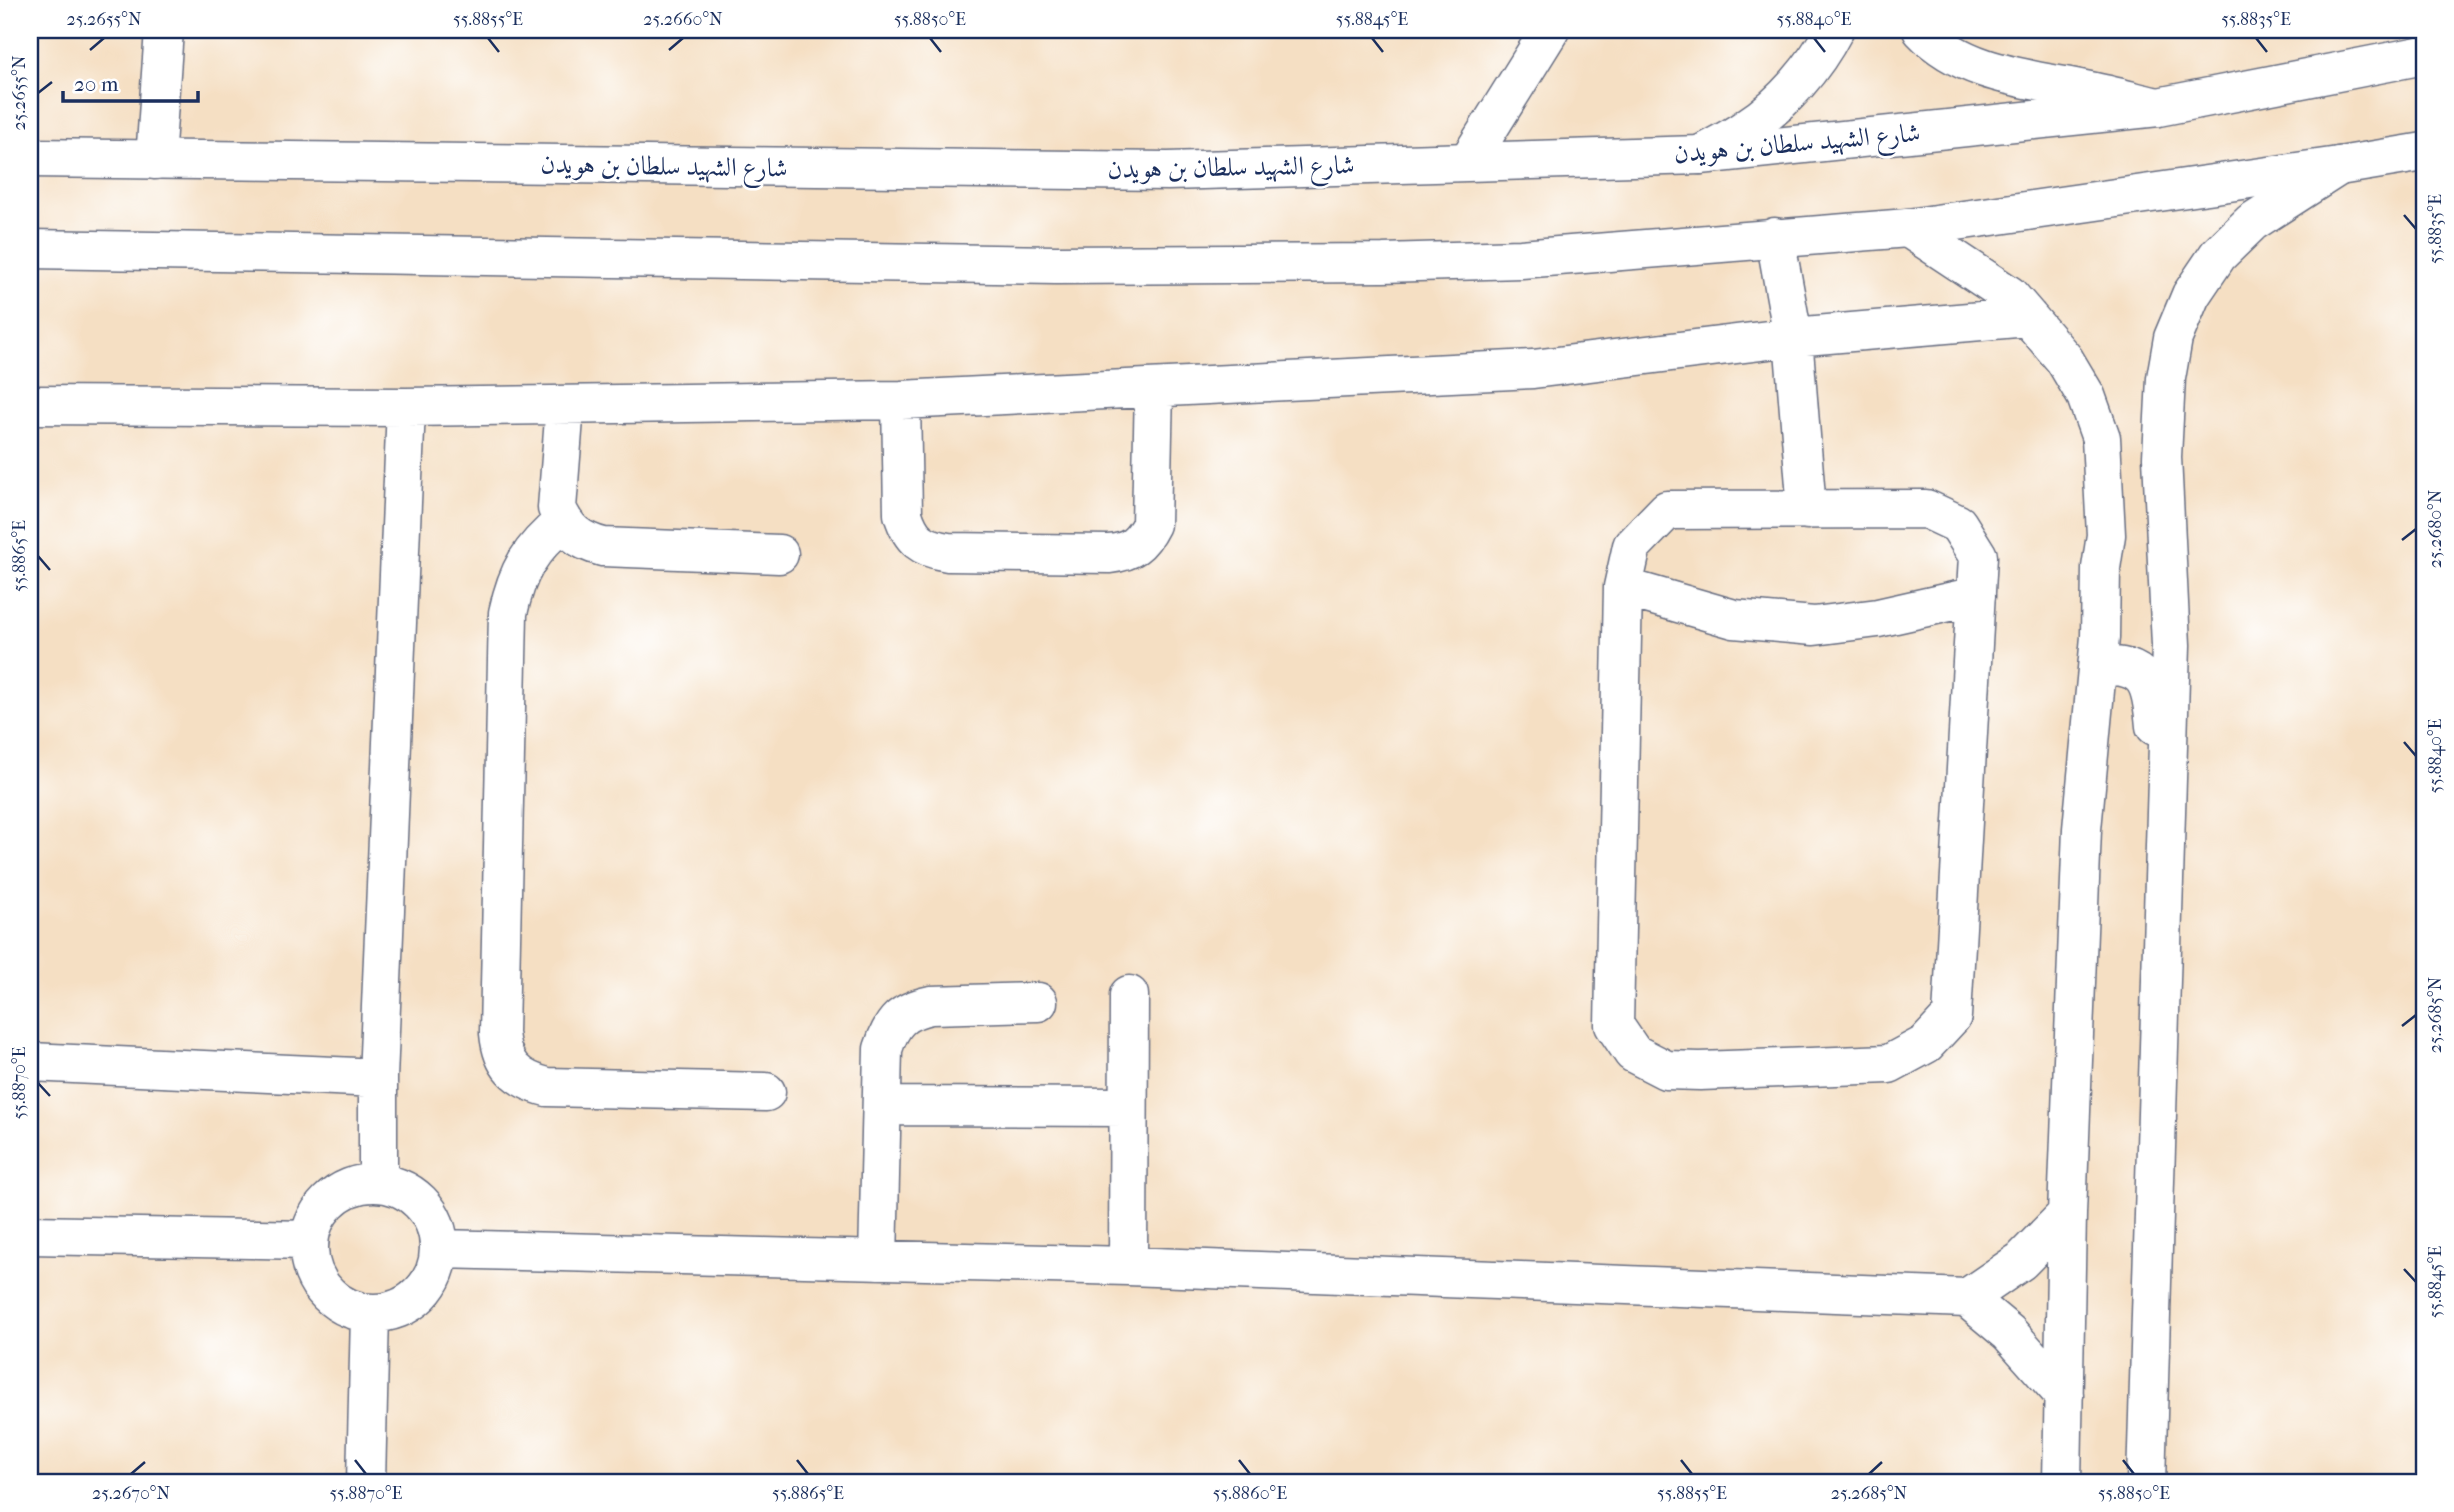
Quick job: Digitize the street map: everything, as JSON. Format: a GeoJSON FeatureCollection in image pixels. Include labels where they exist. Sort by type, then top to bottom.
{"type":"FeatureCollection","features":[{"type":"Feature","properties":{"kind":"main road"},"geometry":{"type":"LineString","coordinates":[[155,160],[164,30]]}},
{"type":"Feature","properties":{"kind":"main road"},"geometry":{"type":"LineString","coordinates":[[1469,160],[1550,30]]}},
{"type":"Feature","properties":{"kind":"main road"},"geometry":{"type":"LineString","coordinates":[[1700,155],[1749,127],[1792,90],[1834,30]]}},
{"type":"Feature","properties":{"kind":"main road"},"geometry":{"type":"LineString","coordinates":[[1922,30],[1935,44],[1972,63],[2027,79],[2158,107]]}},
{"type":"Feature","properties":{"kind":"main road","name":"شارع الشهيد سلطان بن هويدن"},"geometry":{"type":"LineString","coordinates":[[30,158],[1168,171],[1700,155],[2158,107],[2424,55]]}},
{"type":"Feature","properties":{"kind":"main road"},"geometry":{"type":"LineString","coordinates":[[30,249],[1056,265],[1521,259],[1908,228],[2424,152]]}},
{"type":"Feature","properties":{"kind":"main road"},"geometry":{"type":"LineString","coordinates":[[2146,1482],[2171,645],[2162,457],[2164,402],[2173,338],[2191,295],[2218,256],[2252,222],[2339,166]]}},
{"type":"Feature","properties":{"kind":"main road"},"geometry":{"type":"LineString","coordinates":[[1908,228],[2009,295],[2064,359],[2086,396],[2101,438],[2106,535],[2101,568],[2098,665],[2082,830],[2067,1214],[2062,1482]]}},
{"type":"Feature","properties":{"kind":"main road"},"geometry":{"type":"LineString","coordinates":[[1775,237],[1793,337],[1807,510]]}},
{"type":"Feature","properties":{"kind":"main road"},"geometry":{"type":"LineString","coordinates":[[30,405],[406,407],[901,400],[1533,369],[1793,337],[2028,317]]}},
{"type":"Feature","properties":{"kind":"main road"},"geometry":{"type":"LineString","coordinates":[[901,400],[903,514],[908,529],[918,542],[948,552],[1109,554],[1123,553],[1136,547],[1151,524],[1154,388]]}},
{"type":"Feature","properties":{"kind":"main road"},"geometry":{"type":"LineString","coordinates":[[565,405],[557,508],[563,522],[574,535],[587,543],[603,547],[779,554]]}},
{"type":"Feature","properties":{"kind":"main road"},"geometry":{"type":"LineString","coordinates":[[378,1183],[378,1078],[406,407]]}},
{"type":"Feature","properties":{"kind":"main road"},"geometry":{"type":"LineString","coordinates":[[1926,509],[1958,524],[1978,556],[1952,1016],[1926,1044],[1889,1064],[1666,1070],[1633,1053],[1614,1025],[1623,587],[1632,546],[1667,510],[1926,509]]}},
{"type":"Feature","properties":{"kind":"main road"},"geometry":{"type":"LineString","coordinates":[[563,522],[542,540],[525,561],[514,587],[508,613],[500,1049],[507,1063],[518,1075],[547,1087],[765,1092]]}},
{"type":"Feature","properties":{"kind":"main road"},"geometry":{"type":"LineString","coordinates":[[1623,587],[1734,619],[1814,626],[1878,618],[1976,596]]}},
{"type":"Feature","properties":{"kind":"main road"},"geometry":{"type":"LineString","coordinates":[[2098,665],[2124,666],[2141,674],[2150,692],[2164,830]]}},
{"type":"Feature","properties":{"kind":"main road"},"geometry":{"type":"LineString","coordinates":[[1128,1266],[1129,995]]}},
{"type":"Feature","properties":{"kind":"main road"},"geometry":{"type":"LineString","coordinates":[[878,1260],[883,1049],[888,1033],[899,1018],[914,1008],[931,1005],[1038,1002]]}},
{"type":"Feature","properties":{"kind":"main road"},"geometry":{"type":"LineString","coordinates":[[30,1062],[378,1078]]}},
{"type":"Feature","properties":{"kind":"main road"},"geometry":{"type":"LineString","coordinates":[[882,1106],[1128,1107]]}},
{"type":"Feature","properties":{"kind":"main road"},"geometry":{"type":"LineString","coordinates":[[378,1183],[402,1189],[422,1203],[435,1224],[440,1248],[436,1269],[426,1288],[410,1303],[391,1312],[370,1314],[340,1304],[317,1282],[310,1261],[309,1240],[317,1217],[332,1198],[354,1186],[378,1183]]}},
{"type":"Feature","properties":{"kind":"main road"},"geometry":{"type":"LineString","coordinates":[[440,1248],[1128,1266],[1967,1298],[2021,1261],[2067,1214]]}},
{"type":"Feature","properties":{"kind":"main road"},"geometry":{"type":"LineString","coordinates":[[30,1235],[309,1240]]}},
{"type":"Feature","properties":{"kind":"main road"},"geometry":{"type":"LineString","coordinates":[[1967,1298],[2009,1333],[2064,1395]]}},
{"type":"Feature","properties":{"kind":"main road"},"geometry":{"type":"LineString","coordinates":[[366,1482],[370,1314]]}}]}
